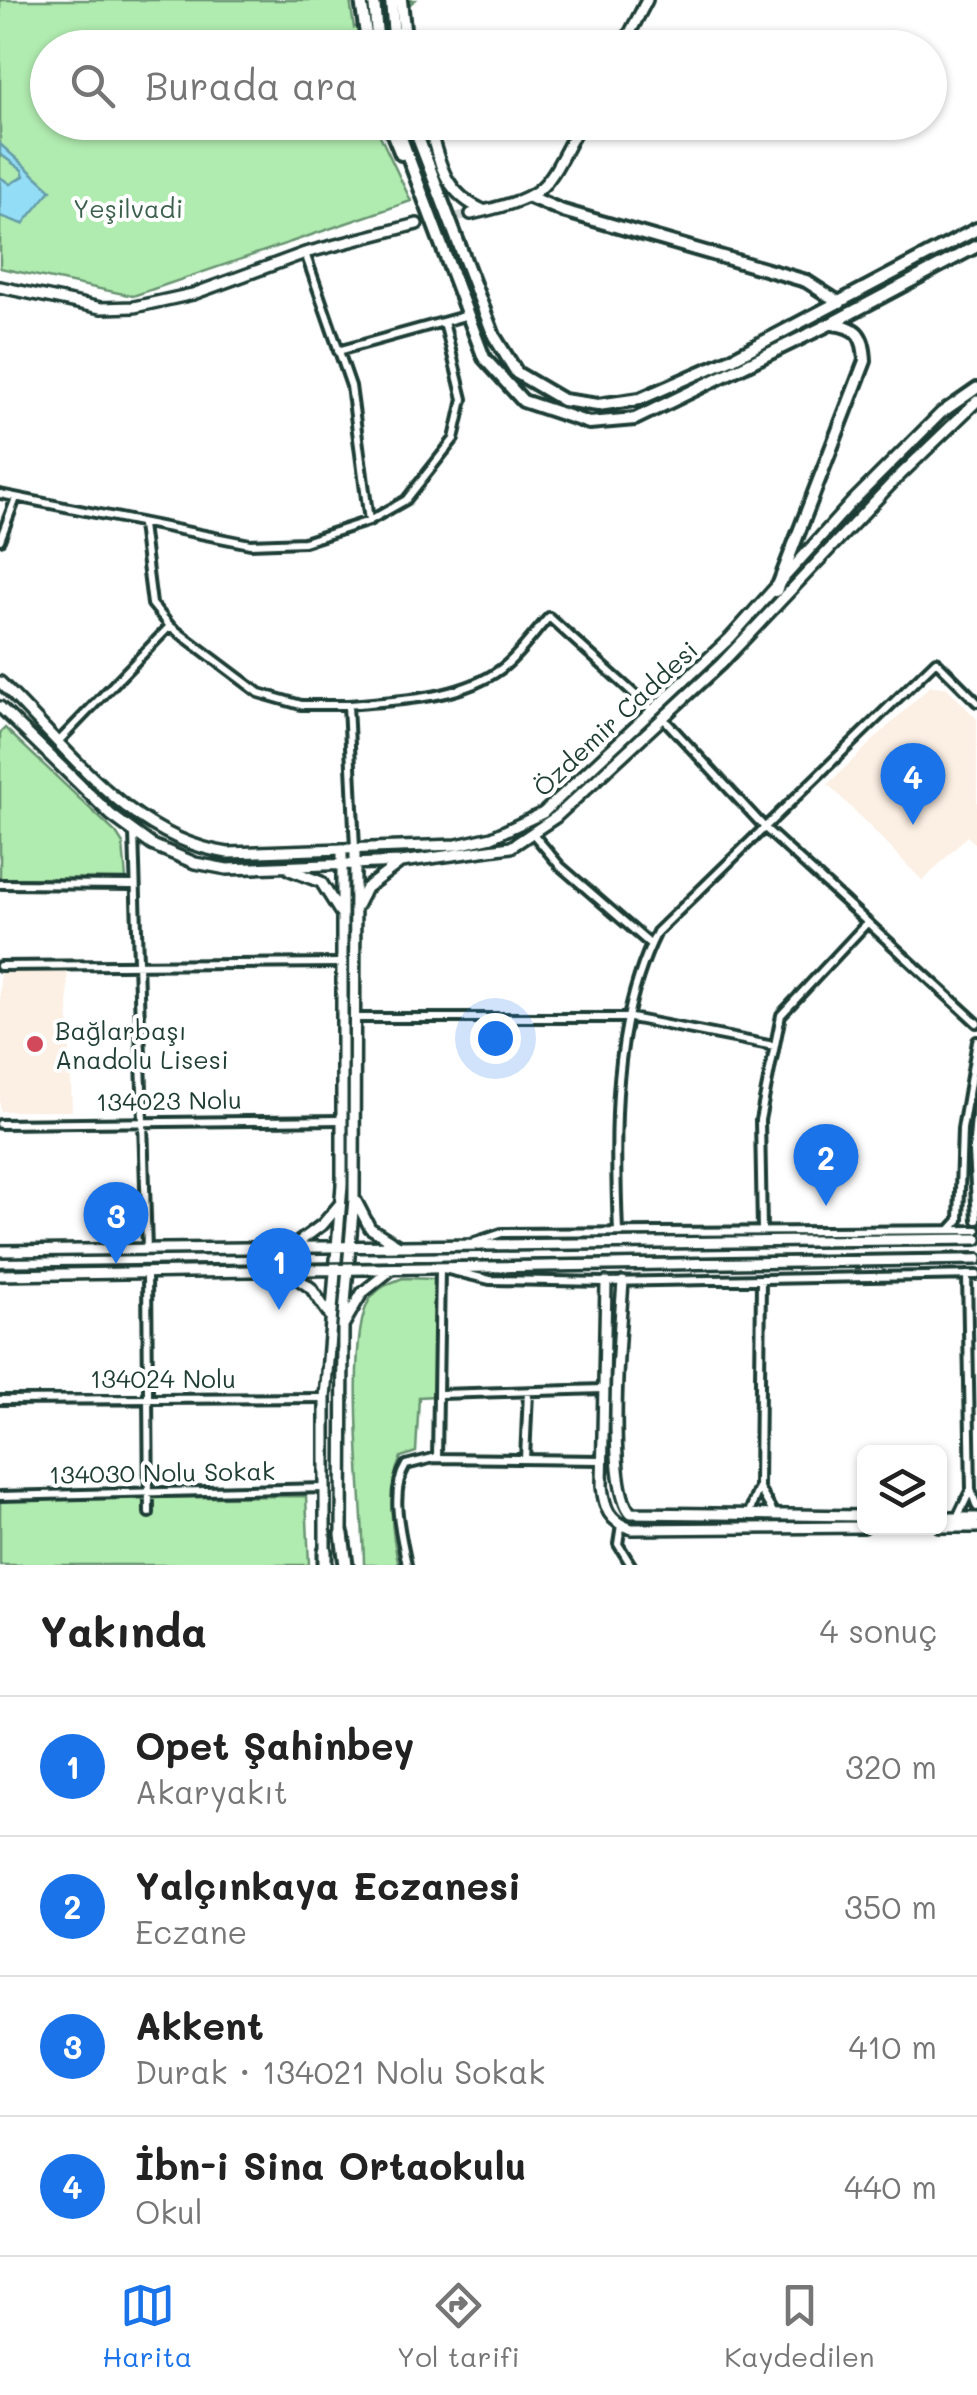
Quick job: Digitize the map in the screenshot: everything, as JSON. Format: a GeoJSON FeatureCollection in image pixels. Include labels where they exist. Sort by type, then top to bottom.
{"type":"FeatureCollection","features":[{"type":"Feature","properties":{"kind":"highway"},"geometry":{"type":"LineString","coordinates":[[342,1534],[345,1565]]}},
{"type":"Feature","properties":{"kind":"highway"},"geometry":{"type":"LineString","coordinates":[[325,1551],[325,1565]]}},
{"type":"Feature","properties":{"kind":"main road"},"geometry":{"type":"LineString","coordinates":[[361,0],[365,30]]}},
{"type":"Feature","properties":{"kind":"main road"},"geometry":{"type":"LineString","coordinates":[[374,0],[376,30]]}},
{"type":"Feature","properties":{"kind":"main road"},"geometry":{"type":"LineString","coordinates":[[390,0],[392,30]]}},
{"type":"Feature","properties":{"kind":"main road"},"geometry":{"type":"LineString","coordinates":[[401,0],[404,30]]}},
{"type":"Feature","properties":{"kind":"main road"},"geometry":{"type":"LineString","coordinates":[[632,30],[648,0]]}},
{"type":"Feature","properties":{"kind":"main road"},"geometry":{"type":"LineString","coordinates":[[397,140],[413,174]]}},
{"type":"Feature","properties":{"kind":"main road"},"geometry":{"type":"LineString","coordinates":[[402,140],[484,358],[523,401],[589,424],[635,419],[832,324],[977,246]]}},
{"type":"Feature","properties":{"kind":"main road"},"geometry":{"type":"LineString","coordinates":[[420,140],[494,336],[517,374],[563,400],[598,405],[640,400],[840,304],[977,229]]}},
{"type":"Feature","properties":{"kind":"main road"},"geometry":{"type":"LineString","coordinates":[[433,140],[444,178],[458,196],[485,211]]}},
{"type":"Feature","properties":{"kind":"main road"},"geometry":{"type":"LineString","coordinates":[[472,214],[532,198],[545,188],[571,140]]}},
{"type":"Feature","properties":{"kind":"main road"},"geometry":{"type":"LineString","coordinates":[[532,198],[563,211],[806,281],[840,304]]}},
{"type":"Feature","properties":{"kind":"main road"},"geometry":{"type":"LineString","coordinates":[[0,286],[101,308],[134,307],[192,294],[305,253],[417,224]]}},
{"type":"Feature","properties":{"kind":"main road"},"geometry":{"type":"LineString","coordinates":[[776,591],[866,361],[859,333],[852,326],[832,324]]}},
{"type":"Feature","properties":{"kind":"main road","name":"Özdemir Caddesi"},"geometry":{"type":"LineString","coordinates":[[0,682],[126,808],[172,837],[202,849],[228,853],[457,844],[521,826],[542,813],[776,591],[850,503],[941,413],[977,388]]}},
{"type":"Feature","properties":{"kind":"main road","name":"Özdemir Caddesi"},"geometry":{"type":"LineString","coordinates":[[3,715],[134,833],[195,863],[228,869],[283,868],[485,854],[534,836],[663,718],[977,401]]}},
{"type":"Feature","properties":{"kind":"main road"},"geometry":{"type":"LineString","coordinates":[[325,1551],[325,1398],[342,1202],[342,848]]}},
{"type":"Feature","properties":{"kind":"main road"},"geometry":{"type":"LineString","coordinates":[[342,1534],[343,1326],[354,1199],[356,848]]}},
{"type":"Feature","properties":{"kind":"main road"},"geometry":{"type":"LineString","coordinates":[[356,908],[366,888],[401,862]]}},
{"type":"Feature","properties":{"kind":"main road"},"geometry":{"type":"LineString","coordinates":[[283,868],[321,882],[341,914]]}},
{"type":"Feature","properties":{"kind":"main road"},"geometry":{"type":"LineString","coordinates":[[354,1199],[370,1228],[401,1248]]}},
{"type":"Feature","properties":{"kind":"main road"},"geometry":{"type":"LineString","coordinates":[[290,1248],[324,1224],[342,1202]]}},
{"type":"Feature","properties":{"kind":"main road"},"geometry":{"type":"LineString","coordinates":[[0,1250],[977,1239]]}},
{"type":"Feature","properties":{"kind":"main road"},"geometry":{"type":"LineString","coordinates":[[0,1275],[977,1259]]}},
{"type":"Feature","properties":{"kind":"main road"},"geometry":{"type":"LineString","coordinates":[[343,1326],[362,1293],[393,1268]]}},
{"type":"Feature","properties":{"kind":"main road"},"geometry":{"type":"LineString","coordinates":[[286,1271],[311,1288],[332,1317]]}},
{"type":"Feature","properties":{"kind":"main road"},"geometry":{"type":"LineString","coordinates":[[606,1282],[602,1460],[607,1514],[621,1526],[857,1527]]}},
{"type":"Feature","properties":{"kind":"main road"},"geometry":{"type":"LineString","coordinates":[[623,1282],[617,1381],[622,1503],[631,1513],[857,1516]]}},
{"type":"Feature","properties":{"kind":"main road"},"geometry":{"type":"LineString","coordinates":[[606,1295],[622,1296]]}},
{"type":"Feature","properties":{"kind":"main road"},"geometry":{"type":"LineString","coordinates":[[947,1518],[977,1518]]}},
{"type":"Feature","properties":{"kind":"main road"},"geometry":{"type":"LineString","coordinates":[[947,1527],[977,1527]]}},
{"type":"Feature","properties":{"kind":"street"},"geometry":{"type":"LineString","coordinates":[[305,253],[351,386],[368,521]]}},
{"type":"Feature","properties":{"kind":"street"},"geometry":{"type":"LineString","coordinates":[[338,351],[469,315]]}},
{"type":"Feature","properties":{"kind":"street"},"geometry":{"type":"LineString","coordinates":[[0,494],[142,526],[250,544],[304,542],[368,521],[406,500],[454,439],[464,399],[444,322]]}},
{"type":"Feature","properties":{"kind":"street"},"geometry":{"type":"LineString","coordinates":[[0,540],[16,498]]}},
{"type":"Feature","properties":{"kind":"street"},"geometry":{"type":"LineString","coordinates":[[142,526],[152,604],[170,626],[259,693],[300,705],[348,704],[453,690],[501,669],[549,616],[652,710]]}},
{"type":"Feature","properties":{"kind":"street"},"geometry":{"type":"LineString","coordinates":[[59,741],[170,626]]}},
{"type":"Feature","properties":{"kind":"street"},"geometry":{"type":"LineString","coordinates":[[618,1232],[615,1142],[631,1018],[642,962],[656,932],[936,662],[977,702]]}},
{"type":"Feature","properties":{"kind":"street"},"geometry":{"type":"LineString","coordinates":[[348,704],[356,848]]}},
{"type":"Feature","properties":{"kind":"street"},"geometry":{"type":"LineString","coordinates":[[663,718],[766,829],[977,1022]]}},
{"type":"Feature","properties":{"kind":"street"},"geometry":{"type":"LineString","coordinates":[[134,833],[135,965],[147,1250]]}},
{"type":"Feature","properties":{"kind":"street"},"geometry":{"type":"LineString","coordinates":[[534,836],[560,866],[650,944]]}},
{"type":"Feature","properties":{"kind":"street"},"geometry":{"type":"LineString","coordinates":[[0,884],[133,885]]}},
{"type":"Feature","properties":{"kind":"street"},"geometry":{"type":"LineString","coordinates":[[762,1230],[760,1120],[786,1006],[867,923]]}},
{"type":"Feature","properties":{"kind":"street"},"geometry":{"type":"LineString","coordinates":[[0,966],[341,963]]}},
{"type":"Feature","properties":{"kind":"street"},"geometry":{"type":"LineString","coordinates":[[355,1018],[631,1018],[774,1046]]}},
{"type":"Feature","properties":{"kind":"street"},"geometry":{"type":"LineString","coordinates":[[949,1231],[959,1220],[962,1129],[977,1041]]}},
{"type":"Feature","properties":{"kind":"street"},"geometry":{"type":"LineString","coordinates":[[959,1220],[968,1223],[976,1219],[977,1105]]}},
{"type":"Feature","properties":{"kind":"street","name":"134023 Nolu"},"geometry":{"type":"LineString","coordinates":[[0,1124],[339,1120]]}},
{"type":"Feature","properties":{"kind":"street"},"geometry":{"type":"LineString","coordinates":[[459,1247],[502,1234],[977,1230]]}},
{"type":"Feature","properties":{"kind":"street"},"geometry":{"type":"LineString","coordinates":[[437,1458],[440,1268],[490,1280],[606,1282],[977,1274]]}},
{"type":"Feature","properties":{"kind":"street"},"geometry":{"type":"LineString","coordinates":[[147,1274],[148,1513]]}},
{"type":"Feature","properties":{"kind":"street"},"geometry":{"type":"LineString","coordinates":[[967,1275],[970,1490],[977,1506]]}},
{"type":"Feature","properties":{"kind":"street"},"geometry":{"type":"LineString","coordinates":[[748,1516],[759,1487],[762,1279]]}},
{"type":"Feature","properties":{"kind":"street"},"geometry":{"type":"LineString","coordinates":[[441,1394],[603,1389]]}},
{"type":"Feature","properties":{"kind":"street"},"geometry":{"type":"LineString","coordinates":[[526,1459],[528,1392]]}},
{"type":"Feature","properties":{"kind":"street","name":"134024 Nolu"},"geometry":{"type":"LineString","coordinates":[[0,1400],[325,1398]]}},
{"type":"Feature","properties":{"kind":"street"},"geometry":{"type":"LineString","coordinates":[[407,1565],[398,1522],[402,1472],[414,1461],[602,1460]]}},
{"type":"Feature","properties":{"kind":"street"},"geometry":{"type":"LineString","coordinates":[[759,1487],[774,1514]]}},
{"type":"Feature","properties":{"kind":"street","name":"134030 Nolu Sokak"},"geometry":{"type":"LineString","coordinates":[[0,1496],[326,1488]]}},
{"type":"Feature","properties":{"kind":"street"},"geometry":{"type":"LineString","coordinates":[[957,1518],[970,1490]]}},
{"type":"Feature","properties":{"kind":"street"},"geometry":{"type":"LineString","coordinates":[[621,1526],[618,1544],[631,1565]]}},
{"type":"Feature","properties":{"kind":"shaded area"},"geometry":{"type":"Polygon","coordinates":[[[930,686],[946,687],[977,719],[977,845],[967,836],[923,881],[828,784],[930,686]]]}},
{"type":"Feature","properties":{"kind":"shaded area","name":"Bağlarbaşı Anadolu Lisesi"},"geometry":{"type":"Polygon","coordinates":[[[67,970],[72,1111],[0,1111],[0,971],[67,970]]]}},
{"type":"Feature","properties":{"kind":"green space","name":"Yeşilvadi"},"geometry":{"type":"Polygon","coordinates":[[[0,0],[350,0],[354,28],[391,0],[415,0],[377,30],[30,30],[30,140],[382,140],[411,201],[133,296],[0,268],[0,0]]]}},
{"type":"Feature","properties":{"kind":"green space"},"geometry":{"type":"Polygon","coordinates":[[[5,728],[116,833],[123,844],[126,879],[0,878],[0,733],[5,728]]]}},
{"type":"Feature","properties":{"kind":"green space"},"geometry":{"type":"Polygon","coordinates":[[[403,1278],[435,1279],[435,1396],[419,1397],[416,1452],[401,1457],[394,1482],[392,1525],[399,1565],[364,1565],[357,1426],[362,1319],[377,1291],[403,1278]]]}},
{"type":"Feature","properties":{"kind":"green space"},"geometry":{"type":"Polygon","coordinates":[[[306,1496],[309,1565],[0,1565],[0,1499],[306,1496]]]}},
{"type":"Feature","properties":{"kind":"water"},"geometry":{"type":"Polygon","coordinates":[[[0,144],[51,190],[23,224],[0,216],[0,177],[10,184],[24,176],[22,170],[0,154],[0,144]]]}},
{"type":"Feature","properties":{"kind":"tunnel"},"geometry":{"type":"LineString","coordinates":[[417,224],[471,214]]}},
{"type":"Feature","properties":{"kind":"tram line"},"geometry":{"type":"LineString","coordinates":[[0,1267],[977,1254]]}},
{"type":"Feature","properties":{"kind":"place","name":"İbn-i Sina Ortaokulu"},"geometry":{"type":"Point","coordinates":[913,825]}},
{"type":"Feature","properties":{"kind":"place","name":"Bağlarbaşı Anadolu Lisesi"},"geometry":{"type":"Point","coordinates":[35,1044]}},
{"type":"Feature","properties":{"kind":"place","name":"Yalçınkaya Eczanesi"},"geometry":{"type":"Point","coordinates":[826,1206]}},
{"type":"Feature","properties":{"kind":"place","name":"Akkent"},"geometry":{"type":"Point","coordinates":[116,1264]}},
{"type":"Feature","properties":{"kind":"place","name":"Opet Şahinbey"},"geometry":{"type":"Point","coordinates":[279,1310]}}]}
